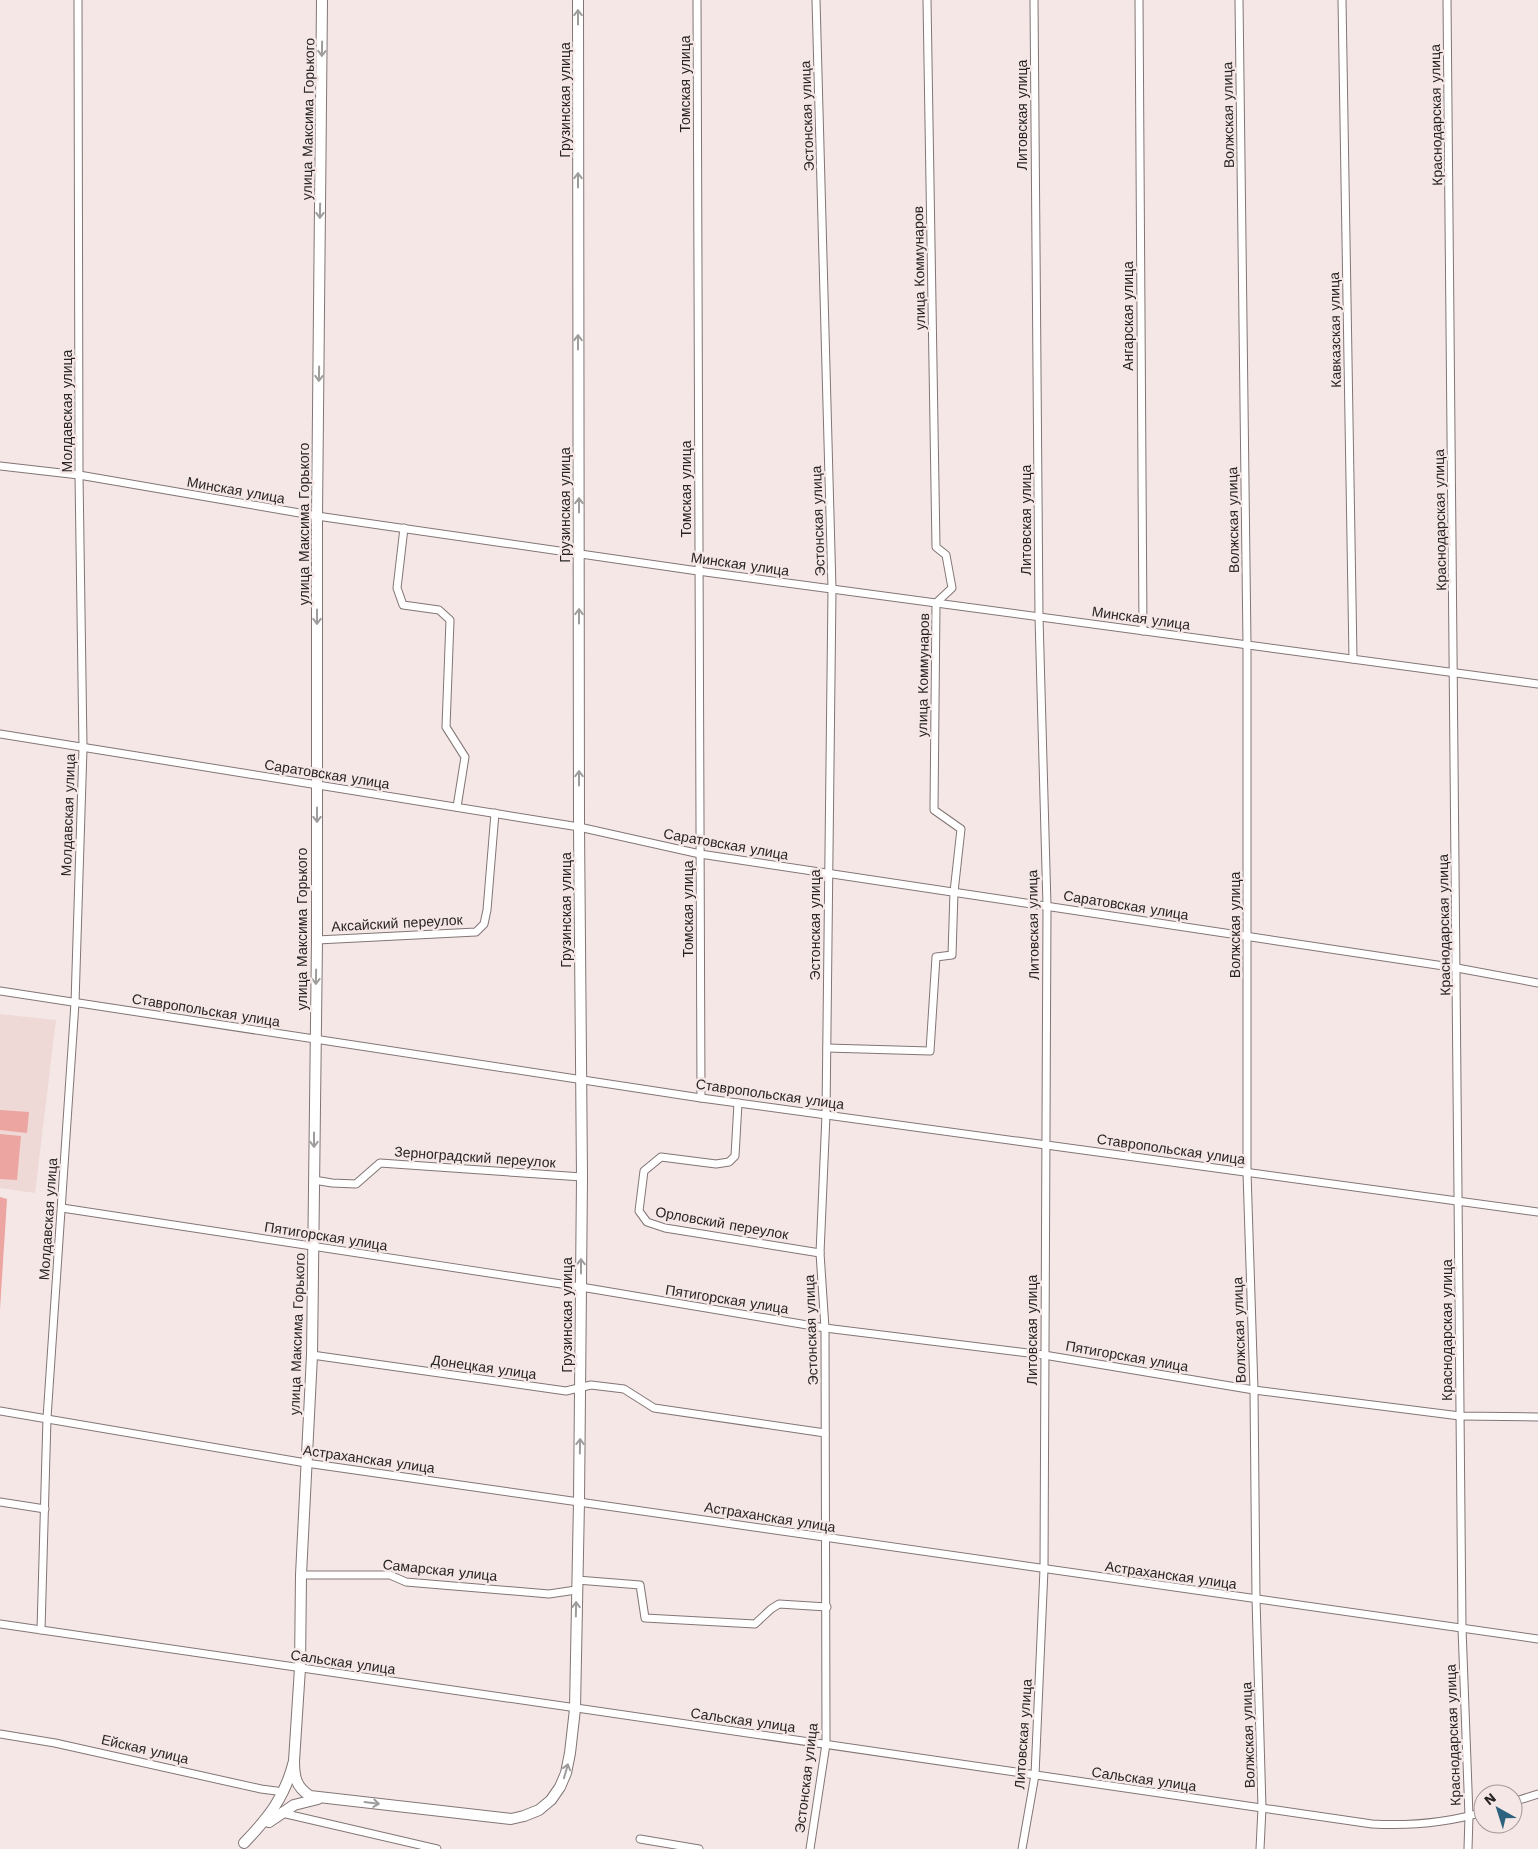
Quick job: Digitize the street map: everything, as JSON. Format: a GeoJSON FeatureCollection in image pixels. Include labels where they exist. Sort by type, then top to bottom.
{"type":"FeatureCollection","features":[{"type":"Feature","properties":{"kind":"main road","name":"улица Максима Горького"},"geometry":{"type":"LineString","coordinates":[[240,1846],[274,1810],[284,1792],[294,1761],[300,1668],[301,1574],[312,1355],[322,0]]}},
{"type":"Feature","properties":{"kind":"main road","name":"Грузинская улица"},"geometry":{"type":"LineString","coordinates":[[324,1798],[503,1818],[524,1816],[539,1810],[550,1800],[560,1787],[566,1773],[575,1709],[582,1177],[579,827],[578,0]]}},
{"type":"Feature","properties":{"kind":"main road"},"geometry":{"type":"LineString","coordinates":[[294,1761],[296,1783],[302,1791],[310,1796],[324,1798]]}},
{"type":"Feature","properties":{"kind":"main road"},"geometry":{"type":"LineString","coordinates":[[240,1846],[294,1805],[324,1798]]}},
{"type":"Feature","properties":{"kind":"street","name":"Молдавская улица"},"geometry":{"type":"LineString","coordinates":[[41,1630],[48,1418],[75,1003],[83,748],[79,476],[78,0]]}},
{"type":"Feature","properties":{"kind":"street","name":"Томская улица"},"geometry":{"type":"LineString","coordinates":[[697,0],[701,1098]]}},
{"type":"Feature","properties":{"kind":"street","name":"Эстонская улица"},"geometry":{"type":"LineString","coordinates":[[810,1849],[826,1744],[827,1607],[824,1538],[826,1328],[820,1253],[826,1115],[832,589],[816,0]]}},
{"type":"Feature","properties":{"kind":"street","name":"улица Коммунаров"},"geometry":{"type":"LineString","coordinates":[[827,1048],[930,1051],[936,957],[952,955],[954,892],[961,829],[934,810],[936,603],[952,588],[946,554],[936,547],[928,0]]}},
{"type":"Feature","properties":{"kind":"street","name":"Литовская улица"},"geometry":{"type":"LineString","coordinates":[[1022,1849],[1034,1775],[1044,1570],[1046,906],[1039,617],[1034,0]]}},
{"type":"Feature","properties":{"kind":"street","name":"Ангарская улица"},"geometry":{"type":"LineString","coordinates":[[1139,0],[1143,631]]}},
{"type":"Feature","properties":{"kind":"street","name":"Волжская улица"},"geometry":{"type":"LineString","coordinates":[[1239,0],[1247,645],[1247,1172],[1254,1390],[1256,1599],[1262,1808],[1260,1849]]}},
{"type":"Feature","properties":{"kind":"street","name":"Кавказская улица"},"geometry":{"type":"LineString","coordinates":[[1342,0],[1353,659]]}},
{"type":"Feature","properties":{"kind":"street","name":"Краснодарская улица"},"geometry":{"type":"LineString","coordinates":[[1448,0],[1462,1628],[1469,1816],[1468,1849]]}},
{"type":"Feature","properties":{"kind":"street","name":"Минская улица"},"geometry":{"type":"LineString","coordinates":[[0,466],[79,476],[317,516],[698,571],[1538,684]]}},
{"type":"Feature","properties":{"kind":"street"},"geometry":{"type":"LineString","coordinates":[[404,528],[397,588],[403,606],[439,610],[450,620],[446,727],[465,757],[457,807]]}},
{"type":"Feature","properties":{"kind":"street","name":"Саратовская улица"},"geometry":{"type":"LineString","coordinates":[[0,734],[579,827],[700,854],[1457,968],[1538,983]]}},
{"type":"Feature","properties":{"kind":"street","name":"Аксайский переулок"},"geometry":{"type":"LineString","coordinates":[[316,940],[476,932],[484,924],[486,917],[495,813]]}},
{"type":"Feature","properties":{"kind":"street","name":"Ставропольская улица"},"geometry":{"type":"LineString","coordinates":[[0,991],[701,1098],[1538,1212]]}},
{"type":"Feature","properties":{"kind":"street","name":"Орловский переулок"},"geometry":{"type":"LineString","coordinates":[[738,1103],[735,1156],[729,1162],[716,1164],[661,1157],[644,1171],[639,1211],[647,1222],[665,1228],[820,1253]]}},
{"type":"Feature","properties":{"kind":"street","name":"Зерноградский переулок"},"geometry":{"type":"LineString","coordinates":[[314,1180],[332,1184],[356,1184],[380,1163],[582,1177]]}},
{"type":"Feature","properties":{"kind":"street","name":"Пятигорская улица"},"geometry":{"type":"LineString","coordinates":[[62,1208],[581,1287],[826,1328],[1044,1355],[1254,1390],[1460,1416],[1538,1417]]}},
{"type":"Feature","properties":{"kind":"street","name":"Донецкая улица"},"geometry":{"type":"LineString","coordinates":[[312,1355],[566,1391],[592,1386],[624,1389],[654,1408],[825,1433]]}},
{"type":"Feature","properties":{"kind":"street","name":"Астраханская улица"},"geometry":{"type":"LineString","coordinates":[[0,1411],[306,1463],[579,1501],[1044,1570],[1538,1639]]}},
{"type":"Feature","properties":{"kind":"street"},"geometry":{"type":"LineString","coordinates":[[0,1502],[45,1509]]}},
{"type":"Feature","properties":{"kind":"street","name":"Самарская улица"},"geometry":{"type":"LineString","coordinates":[[301,1574],[390,1575],[406,1582],[549,1594],[576,1585],[640,1585],[645,1618],[756,1624],[778,1604],[827,1607]]}},
{"type":"Feature","properties":{"kind":"street","name":"Сальская улица"},"geometry":{"type":"LineString","coordinates":[[0,1624],[1372,1824],[1403,1826],[1433,1823],[1473,1815]]}},
{"type":"Feature","properties":{"kind":"street","name":"Ейская улица"},"geometry":{"type":"LineString","coordinates":[[0,1734],[54,1743],[261,1789],[284,1792]]}},
{"type":"Feature","properties":{"kind":"street"},"geometry":{"type":"LineString","coordinates":[[1523,1799],[1538,1794]]}},
{"type":"Feature","properties":{"kind":"street"},"geometry":{"type":"LineString","coordinates":[[282,1813],[436,1849]]}},
{"type":"Feature","properties":{"kind":"street"},"geometry":{"type":"LineString","coordinates":[[640,1839],[698,1849]]}},
{"type":"Feature","properties":{"kind":"shaded area"},"geometry":{"type":"Polygon","coordinates":[[[0,1014],[56,1020],[35,1193],[0,1188],[0,1014]]]}},
{"type":"Feature","properties":{"kind":"shaded area"},"geometry":{"type":"Polygon","coordinates":[[[0,1110],[29,1112],[27,1133],[0,1130],[0,1110]]]}},
{"type":"Feature","properties":{"kind":"shaded area"},"geometry":{"type":"Polygon","coordinates":[[[0,1134],[21,1136],[17,1180],[0,1179],[0,1134]]]}},
{"type":"Feature","properties":{"kind":"shaded area"},"geometry":{"type":"Polygon","coordinates":[[[0,1197],[7,1199],[0,1310],[0,1197]]]}}]}
